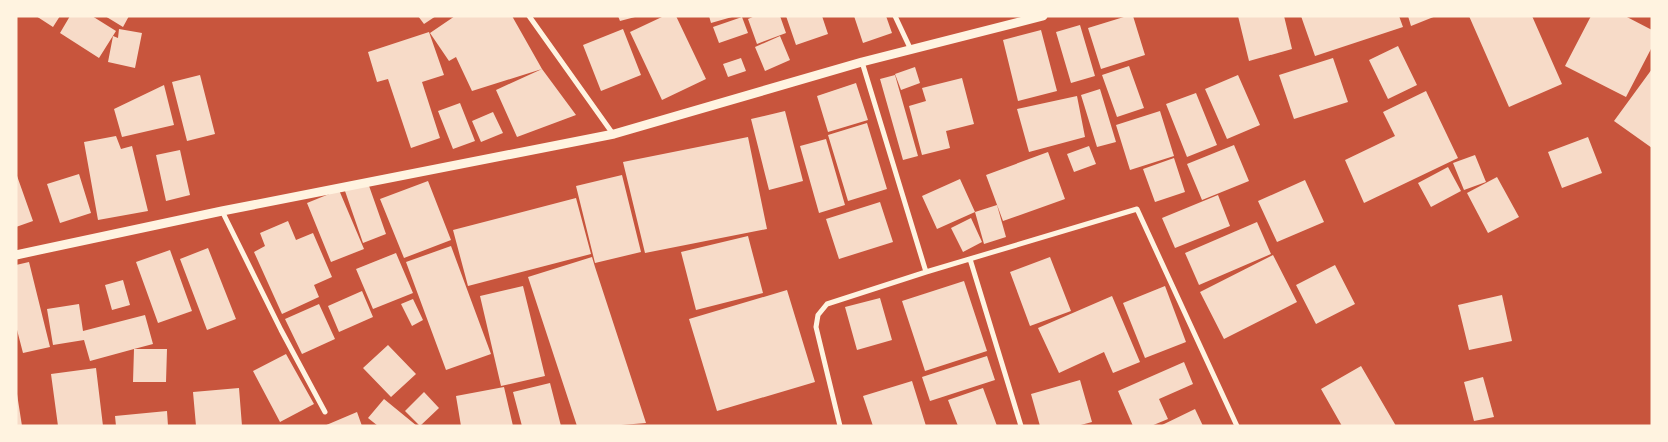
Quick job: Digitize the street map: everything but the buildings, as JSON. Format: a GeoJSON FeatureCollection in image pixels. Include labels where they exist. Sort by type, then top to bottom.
{"type":"FeatureCollection","features":[{"type":"Feature","properties":{"kind":"street"},"geometry":{"type":"LineString","coordinates":[[529,16],[614,134]]}},
{"type":"Feature","properties":{"kind":"street"},"geometry":{"type":"LineString","coordinates":[[895,16],[910,50]]}},
{"type":"Feature","properties":{"kind":"street"},"geometry":{"type":"LineString","coordinates":[[16,255],[222,211],[614,134],[862,62],[1043,16]]}},
{"type":"Feature","properties":{"kind":"street"},"geometry":{"type":"LineString","coordinates":[[862,62],[926,272]]}},
{"type":"Feature","properties":{"kind":"street"},"geometry":{"type":"LineString","coordinates":[[840,426],[816,328],[818,315],[826,304],[1137,209],[1237,426]]}},
{"type":"Feature","properties":{"kind":"street"},"geometry":{"type":"LineString","coordinates":[[222,211],[280,330],[325,412]]}},
{"type":"Feature","properties":{"kind":"street"},"geometry":{"type":"LineString","coordinates":[[970,259],[1021,426]]}}]}
